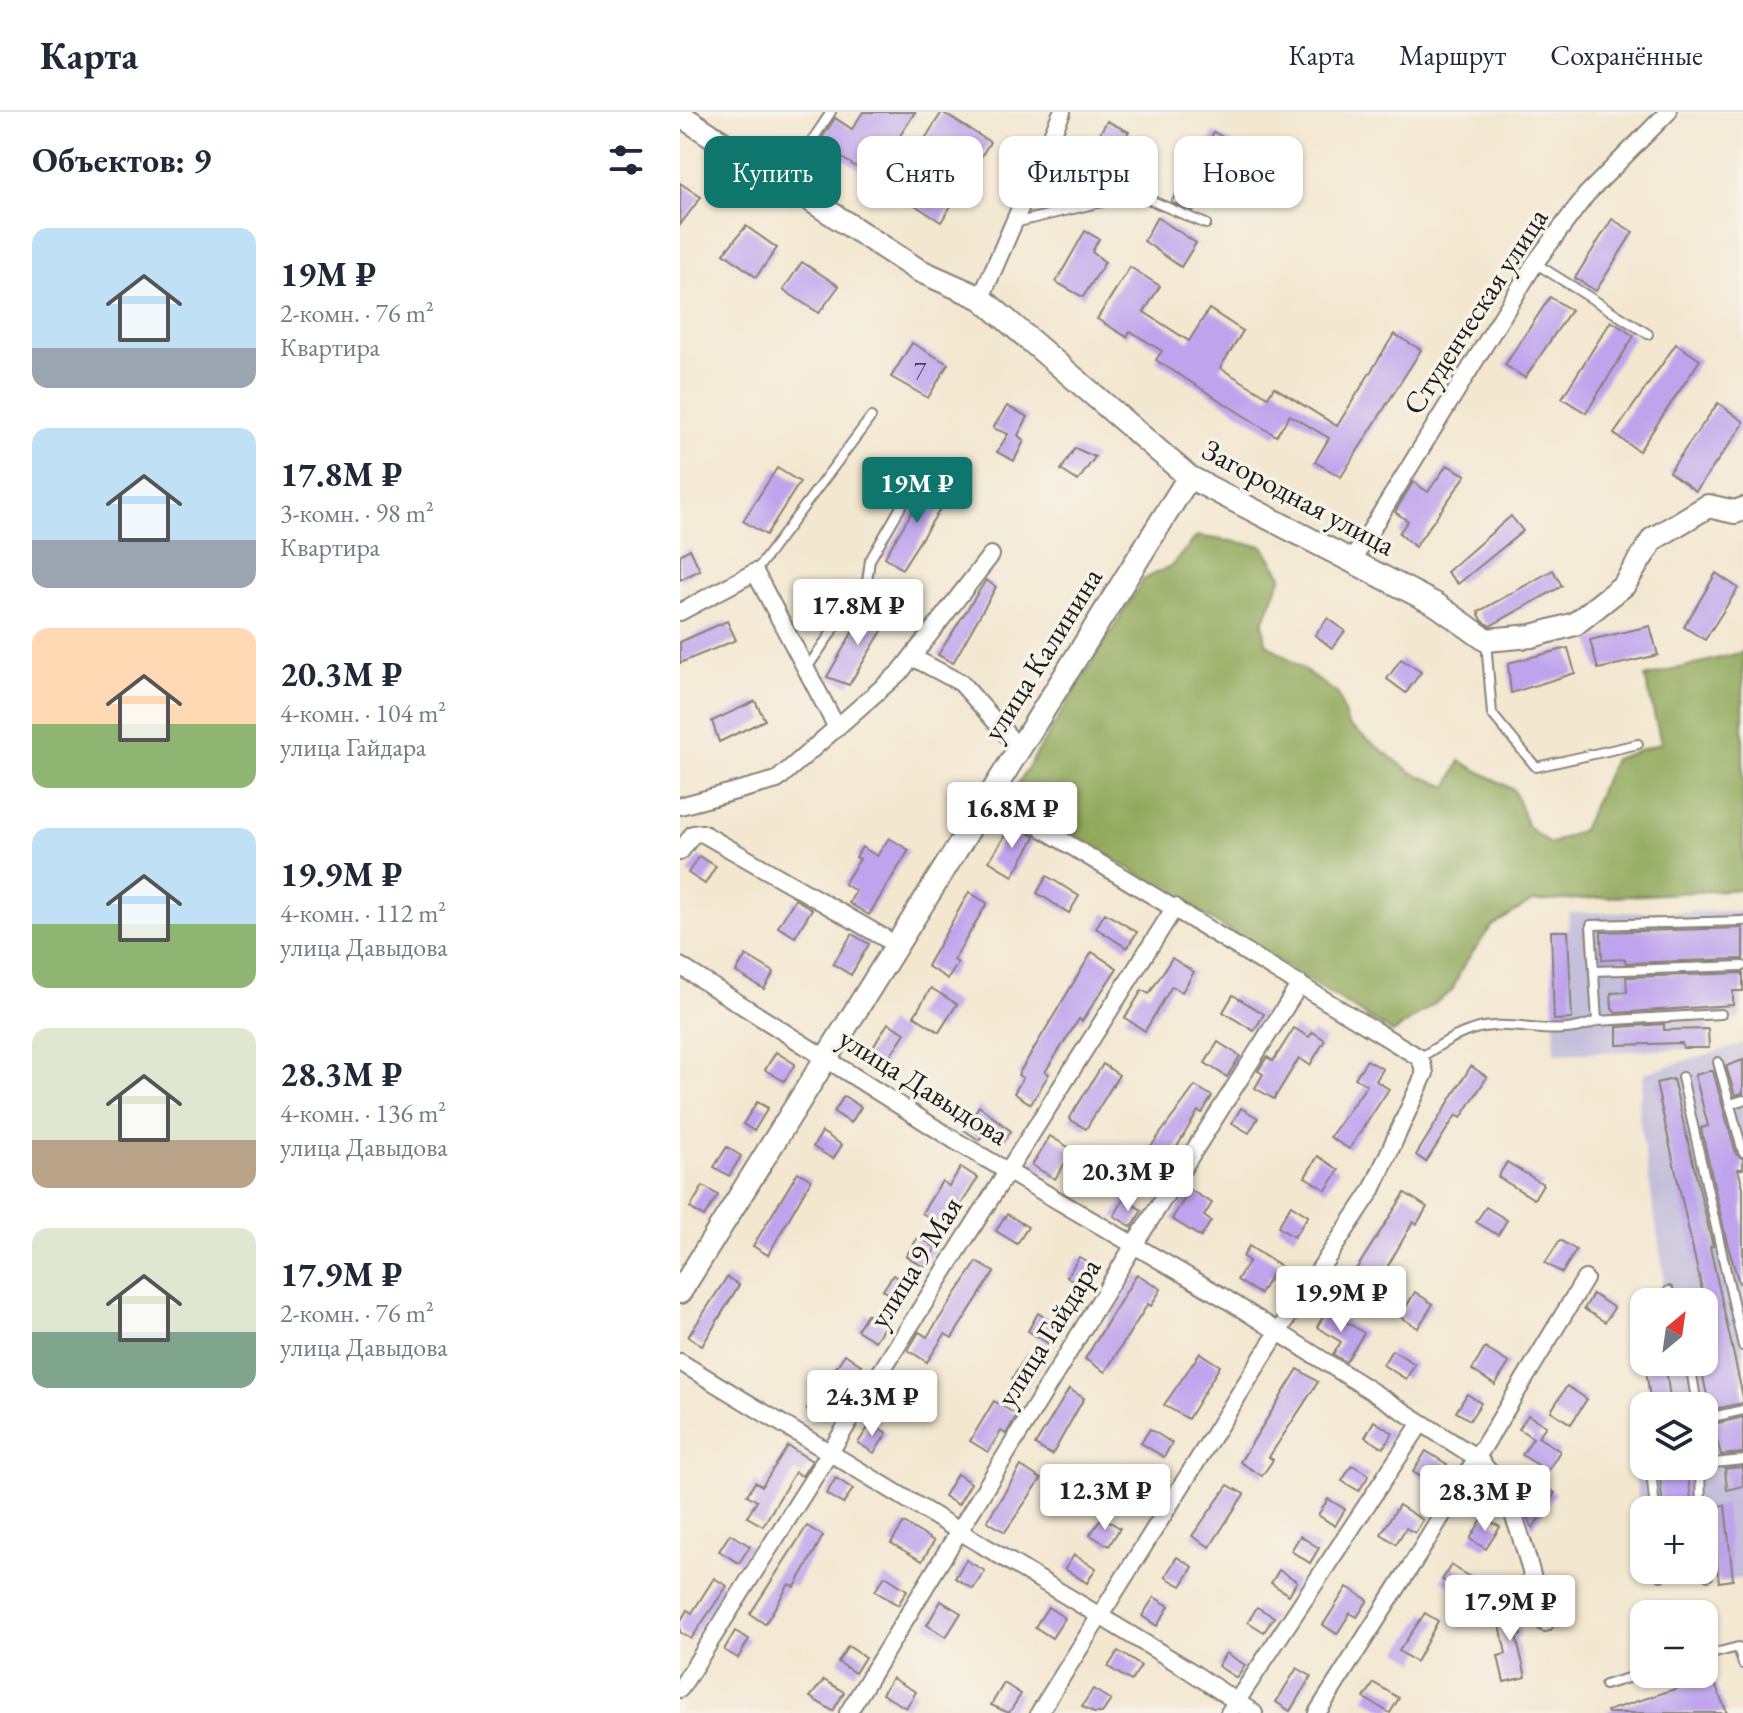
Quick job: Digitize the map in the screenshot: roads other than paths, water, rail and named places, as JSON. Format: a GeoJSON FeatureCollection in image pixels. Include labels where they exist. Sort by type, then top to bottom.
{"type":"FeatureCollection","features":[{"type":"Feature","properties":{"kind":"street"},"geometry":{"type":"LineString","coordinates":[[981,298],[1062,112]]}},
{"type":"Feature","properties":{"kind":"street","name":"Студенческая улица"},"geometry":{"type":"LineString","coordinates":[[1353,559],[1535,263],[1586,195],[1668,112]]}},
{"type":"Feature","properties":{"kind":"street","name":"Загородная улица"},"geometry":{"type":"LineString","coordinates":[[680,115],[712,136]]}},
{"type":"Feature","properties":{"kind":"street","name":"Загородная улица"},"geometry":{"type":"LineString","coordinates":[[822,208],[918,270],[981,298],[1189,477],[1437,605],[1486,640]]}},
{"type":"Feature","properties":{"kind":"street","name":"улица Калинина"},"geometry":{"type":"LineString","coordinates":[[680,1292],[1189,477]]}},
{"type":"Feature","properties":{"kind":"street"},"geometry":{"type":"LineString","coordinates":[[1486,640],[1532,636],[1575,624],[1624,585],[1653,539],[1673,525],[1708,506],[1735,512],[1743,509]]}},
{"type":"Feature","properties":{"kind":"street"},"geometry":{"type":"LineString","coordinates":[[680,806],[777,780],[901,671],[991,555]]}},
{"type":"Feature","properties":{"kind":"street"},"geometry":{"type":"LineString","coordinates":[[680,612],[755,572],[836,726]]}},
{"type":"Feature","properties":{"kind":"street"},"geometry":{"type":"LineString","coordinates":[[912,657],[961,683],[1019,748]]}},
{"type":"Feature","properties":{"kind":"street"},"geometry":{"type":"LineString","coordinates":[[989,796],[1420,1058],[1425,1073],[1418,1095],[1372,1190],[1278,1332],[1039,1713]]}},
{"type":"Feature","properties":{"kind":"street"},"geometry":{"type":"LineString","coordinates":[[680,852],[693,834],[702,833],[895,944]]}},
{"type":"Feature","properties":{"kind":"street","name":"улица 9 Мая"},"geometry":{"type":"LineString","coordinates":[[680,1689],[1175,907]]}},
{"type":"Feature","properties":{"kind":"street","name":"улица Давыдова"},"geometry":{"type":"LineString","coordinates":[[680,966],[1006,1170],[1278,1332],[1477,1458],[1498,1478],[1508,1500],[1545,1623]]}},
{"type":"Feature","properties":{"kind":"street","name":"улица Гайдара"},"geometry":{"type":"LineString","coordinates":[[848,1713],[1134,1245],[1300,984]]}},
{"type":"Feature","properties":{"kind":"street"},"geometry":{"type":"LineString","coordinates":[[1317,1713],[1585,1279]]}},
{"type":"Feature","properties":{"kind":"street"},"geometry":{"type":"LineString","coordinates":[[680,1362],[1100,1617],[1233,1707],[1254,1713]]}},
{"type":"Feature","properties":{"kind":"street"},"geometry":{"type":"LineString","coordinates":[[1233,1707],[1421,1423]]}},
{"type":"Feature","properties":{"kind":"lane"},"geometry":{"type":"LineString","coordinates":[[815,136],[831,112]]}},
{"type":"Feature","properties":{"kind":"lane"},"geometry":{"type":"LineString","coordinates":[[1013,223],[1136,194],[1206,224]]}},
{"type":"Feature","properties":{"kind":"lane"},"geometry":{"type":"LineString","coordinates":[[1535,263],[1648,334]]}},
{"type":"Feature","properties":{"kind":"lane"},"geometry":{"type":"LineString","coordinates":[[755,572],[871,417]]}},
{"type":"Feature","properties":{"kind":"lane"},"geometry":{"type":"LineString","coordinates":[[807,668],[867,581],[870,560],[920,474]]}},
{"type":"Feature","properties":{"kind":"lane"},"geometry":{"type":"LineString","coordinates":[[1486,640],[1492,714],[1536,767],[1638,744]]}},
{"type":"Feature","properties":{"kind":"lane"},"geometry":{"type":"LineString","coordinates":[[1597,1021],[1591,925],[1743,921]]}},
{"type":"Feature","properties":{"kind":"lane"},"geometry":{"type":"LineString","coordinates":[[1594,971],[1743,966]]}},
{"type":"Feature","properties":{"kind":"lane"},"geometry":{"type":"LineString","coordinates":[[1420,1058],[1446,1040],[1478,1028],[1546,1032],[1582,1028],[1597,1021],[1721,1014]]}},
{"type":"Feature","properties":{"kind":"lane"},"geometry":{"type":"LineString","coordinates":[[1718,1062],[1743,1151]]}},
{"type":"Feature","properties":{"kind":"lane"},"geometry":{"type":"LineString","coordinates":[[1682,1077],[1743,1346]]}},
{"type":"Feature","properties":{"kind":"lane"},"geometry":{"type":"LineString","coordinates":[[1730,1104],[1743,1100]]}},
{"type":"Feature","properties":{"kind":"lane"},"geometry":{"type":"LineString","coordinates":[[1718,1416],[1743,1410]]}},
{"type":"Feature","properties":{"kind":"lane"},"geometry":{"type":"LineString","coordinates":[[1718,1463],[1743,1460]]}},
{"type":"Feature","properties":{"kind":"lane"},"geometry":{"type":"LineString","coordinates":[[1718,1652],[1738,1647],[1743,1664]]}},
{"type":"Feature","properties":{"kind":"lane"},"geometry":{"type":"LineString","coordinates":[[1605,1685],[1630,1677]]}}]}
